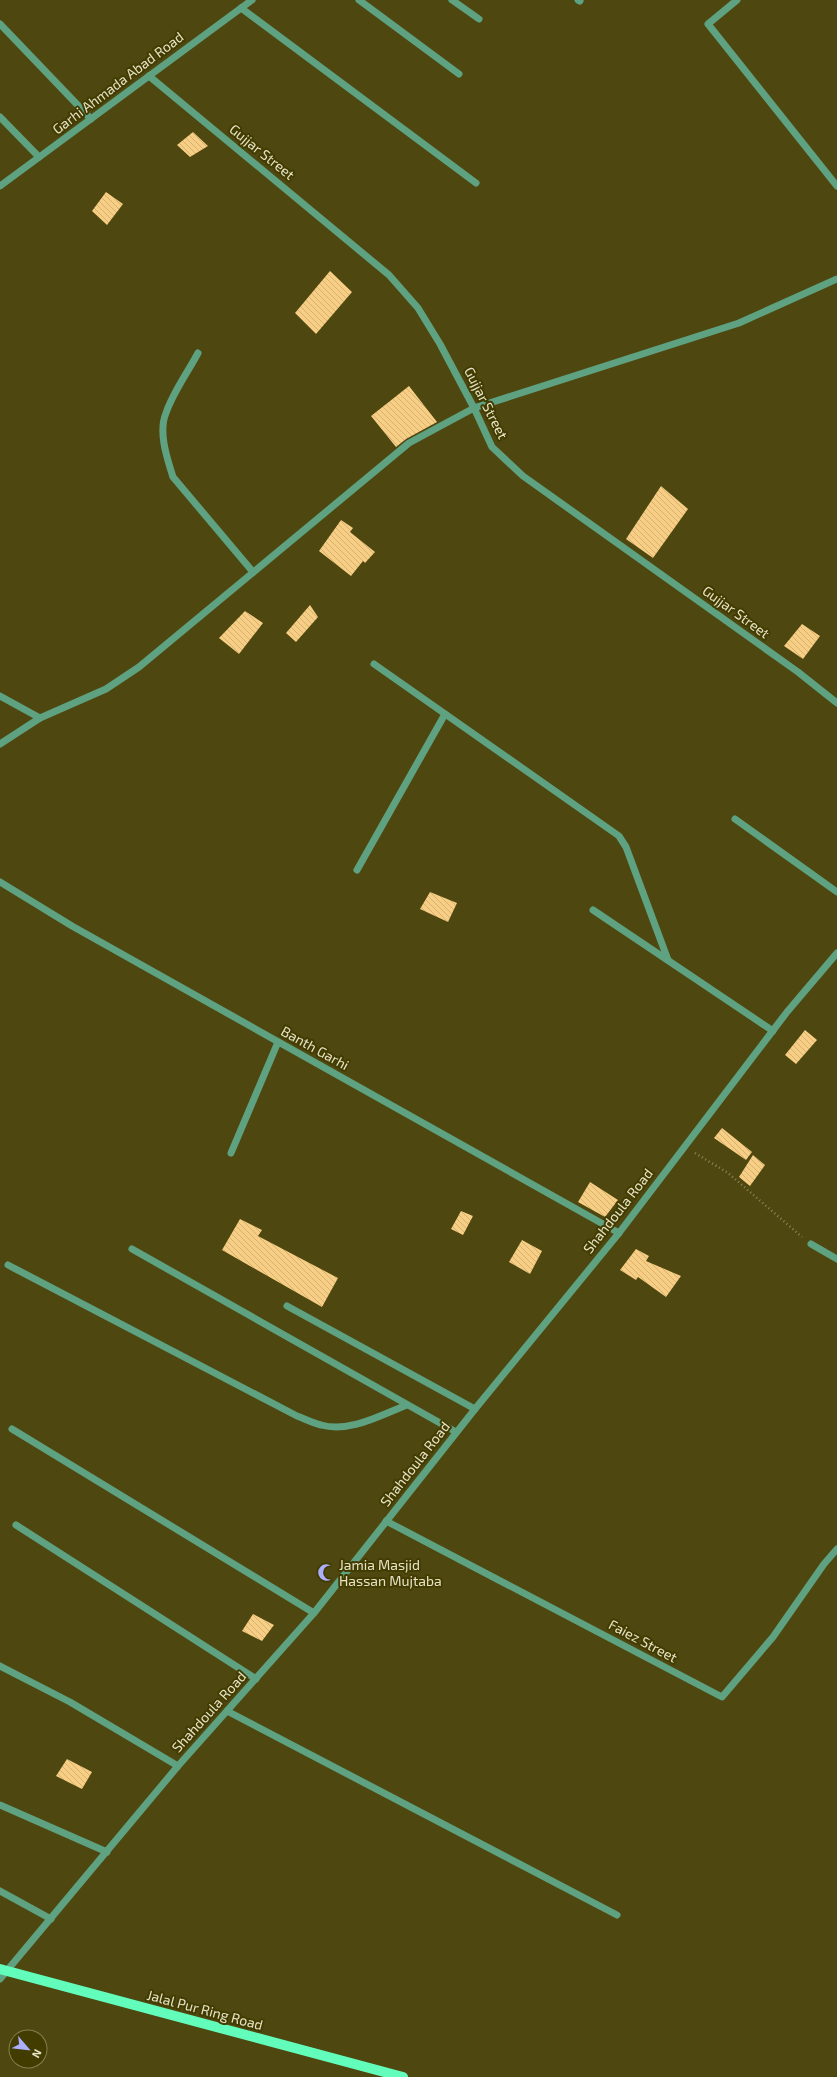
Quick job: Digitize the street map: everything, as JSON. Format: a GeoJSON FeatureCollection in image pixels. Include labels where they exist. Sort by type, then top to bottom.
{"type":"FeatureCollection","features":[{"type":"Feature","properties":{"kind":"main road","name":"Jalal Pur Ring Road"},"geometry":{"type":"LineString","coordinates":[[4,1970],[403,2077]]}},
{"type":"Feature","properties":{"kind":"street","name":"Garhi Ahmada Abad Road"},"geometry":{"type":"LineString","coordinates":[[0,186],[252,0]]}},
{"type":"Feature","properties":{"kind":"street"},"geometry":{"type":"LineString","coordinates":[[359,0],[459,74]]}},
{"type":"Feature","properties":{"kind":"street"},"geometry":{"type":"LineString","coordinates":[[452,0],[479,19]]}},
{"type":"Feature","properties":{"kind":"street"},"geometry":{"type":"LineString","coordinates":[[737,0],[708,24],[837,186]]}},
{"type":"Feature","properties":{"kind":"street"},"geometry":{"type":"LineString","coordinates":[[241,8],[476,183]]}},
{"type":"Feature","properties":{"kind":"street"},"geometry":{"type":"LineString","coordinates":[[0,24],[91,119]]}},
{"type":"Feature","properties":{"kind":"street","name":"Gujjar Street"},"geometry":{"type":"LineString","coordinates":[[149,76],[389,275],[418,308],[440,344],[474,408],[492,447],[523,476],[798,672],[837,703]]}},
{"type":"Feature","properties":{"kind":"street"},"geometry":{"type":"LineString","coordinates":[[0,117],[39,157]]}},
{"type":"Feature","properties":{"kind":"street"},"geometry":{"type":"LineString","coordinates":[[0,744],[40,718],[106,689],[139,667],[409,443],[474,408],[739,323],[837,279]]}},
{"type":"Feature","properties":{"kind":"street"},"geometry":{"type":"LineString","coordinates":[[198,352],[165,414],[164,436],[167,458],[173,476],[253,572]]}},
{"type":"Feature","properties":{"kind":"street"},"geometry":{"type":"LineString","coordinates":[[374,664],[619,836],[628,853],[668,960]]}},
{"type":"Feature","properties":{"kind":"street"},"geometry":{"type":"LineString","coordinates":[[0,696],[40,718]]}},
{"type":"Feature","properties":{"kind":"street"},"geometry":{"type":"LineString","coordinates":[[357,870],[445,714]]}},
{"type":"Feature","properties":{"kind":"street"},"geometry":{"type":"LineString","coordinates":[[735,819],[837,892]]}},
{"type":"Feature","properties":{"kind":"street","name":"Banth Garhi"},"geometry":{"type":"LineString","coordinates":[[0,882],[72,926],[619,1233]]}},
{"type":"Feature","properties":{"kind":"street"},"geometry":{"type":"LineString","coordinates":[[593,910],[773,1031]]}},
{"type":"Feature","properties":{"kind":"street","name":"Shahdoula Road"},"geometry":{"type":"LineString","coordinates":[[0,1979],[4,1970],[51,1919],[178,1766],[314,1613],[456,1432],[619,1233],[773,1031],[837,953]]}},
{"type":"Feature","properties":{"kind":"street"},"geometry":{"type":"LineString","coordinates":[[231,1153],[278,1042]]}},
{"type":"Feature","properties":{"kind":"street"},"geometry":{"type":"LineString","coordinates":[[811,1244],[837,1259]]}},
{"type":"Feature","properties":{"kind":"street"},"geometry":{"type":"LineString","coordinates":[[132,1249],[456,1432]]}},
{"type":"Feature","properties":{"kind":"street"},"geometry":{"type":"LineString","coordinates":[[8,1265],[297,1416],[321,1425],[338,1427],[359,1424],[407,1405]]}},
{"type":"Feature","properties":{"kind":"street"},"geometry":{"type":"LineString","coordinates":[[288,1306],[475,1409]]}},
{"type":"Feature","properties":{"kind":"street"},"geometry":{"type":"LineString","coordinates":[[12,1429],[314,1613]]}},
{"type":"Feature","properties":{"kind":"street","name":"Faiez Street"},"geometry":{"type":"LineString","coordinates":[[386,1521],[722,1697],[773,1637],[824,1564],[837,1549]]}},
{"type":"Feature","properties":{"kind":"street"},"geometry":{"type":"LineString","coordinates":[[16,1525],[256,1679]]}},
{"type":"Feature","properties":{"kind":"street"},"geometry":{"type":"LineString","coordinates":[[0,1666],[70,1702],[178,1766]]}},
{"type":"Feature","properties":{"kind":"street"},"geometry":{"type":"LineString","coordinates":[[227,1711],[617,1915]]}},
{"type":"Feature","properties":{"kind":"street"},"geometry":{"type":"LineString","coordinates":[[0,1804],[107,1852]]}},
{"type":"Feature","properties":{"kind":"street"},"geometry":{"type":"LineString","coordinates":[[0,1891],[51,1919]]}},
{"type":"Feature","properties":{"kind":"path"},"geometry":{"type":"LineString","coordinates":[[684,1147],[728,1173],[785,1224],[811,1244]]}},
{"type":"Feature","properties":{"kind":"building"},"geometry":{"type":"Polygon","coordinates":[[[193,132],[208,146],[190,157],[177,145],[193,132]]]}},
{"type":"Feature","properties":{"kind":"building"},"geometry":{"type":"Polygon","coordinates":[[[106,192],[123,204],[107,225],[92,211],[106,192]]]}},
{"type":"Feature","properties":{"kind":"building"},"geometry":{"type":"Polygon","coordinates":[[[330,271],[352,292],[316,334],[295,313],[330,271]]]}},
{"type":"Feature","properties":{"kind":"building"},"geometry":{"type":"Polygon","coordinates":[[[409,386],[437,422],[406,439],[396,447],[371,416],[409,386]]]}},
{"type":"Feature","properties":{"kind":"building"},"geometry":{"type":"Polygon","coordinates":[[[661,486],[688,509],[653,558],[626,539],[661,486]]]}},
{"type":"Feature","properties":{"kind":"building"},"geometry":{"type":"Polygon","coordinates":[[[341,520],[353,528],[350,532],[375,552],[365,563],[363,561],[351,576],[319,551],[341,520]]]}},
{"type":"Feature","properties":{"kind":"building"},"geometry":{"type":"Polygon","coordinates":[[[310,605],[318,617],[296,642],[286,633],[310,605]]]}},
{"type":"Feature","properties":{"kind":"building"},"geometry":{"type":"Polygon","coordinates":[[[245,611],[263,623],[239,654],[219,638],[245,611]]]}},
{"type":"Feature","properties":{"kind":"building"},"geometry":{"type":"Polygon","coordinates":[[[802,624],[820,636],[803,659],[784,646],[802,624]]]}},
{"type":"Feature","properties":{"kind":"building"},"geometry":{"type":"Polygon","coordinates":[[[430,892],[457,903],[448,922],[420,909],[430,892]]]}},
{"type":"Feature","properties":{"kind":"building"},"geometry":{"type":"Polygon","coordinates":[[[805,1030],[817,1040],[796,1064],[785,1055],[805,1030]]]}},
{"type":"Feature","properties":{"kind":"building"},"geometry":{"type":"Polygon","coordinates":[[[722,1128],[752,1152],[746,1160],[714,1138],[722,1128]]]}},
{"type":"Feature","properties":{"kind":"building"},"geometry":{"type":"Polygon","coordinates":[[[753,1155],[765,1165],[750,1186],[739,1177],[753,1155]]]}},
{"type":"Feature","properties":{"kind":"building"},"geometry":{"type":"Polygon","coordinates":[[[590,1182],[618,1200],[605,1217],[578,1202],[590,1182]]]}},
{"type":"Feature","properties":{"kind":"building"},"geometry":{"type":"Polygon","coordinates":[[[461,1211],[473,1216],[463,1235],[451,1229],[461,1211]]]}},
{"type":"Feature","properties":{"kind":"building"},"geometry":{"type":"Polygon","coordinates":[[[240,1219],[262,1230],[258,1236],[338,1278],[322,1307],[222,1250],[240,1219]]]}},
{"type":"Feature","properties":{"kind":"building"},"geometry":{"type":"Polygon","coordinates":[[[522,1240],[542,1251],[530,1274],[509,1262],[522,1240]]]}},
{"type":"Feature","properties":{"kind":"building"},"geometry":{"type":"Polygon","coordinates":[[[636,1249],[649,1256],[646,1261],[681,1276],[666,1297],[638,1277],[636,1280],[620,1270],[636,1249]]]}},
{"type":"Feature","properties":{"kind":"building"},"geometry":{"type":"Polygon","coordinates":[[[253,1614],[274,1625],[262,1641],[242,1631],[253,1614]]]}},
{"type":"Feature","properties":{"kind":"building"},"geometry":{"type":"Polygon","coordinates":[[[67,1759],[92,1772],[82,1789],[56,1776],[67,1759]]]}},
{"type":"Feature","properties":{"kind":"place","name":"Jamia Masjid Hassan Mujtaba"},"geometry":{"type":"Point","coordinates":[326,1573]}}]}
